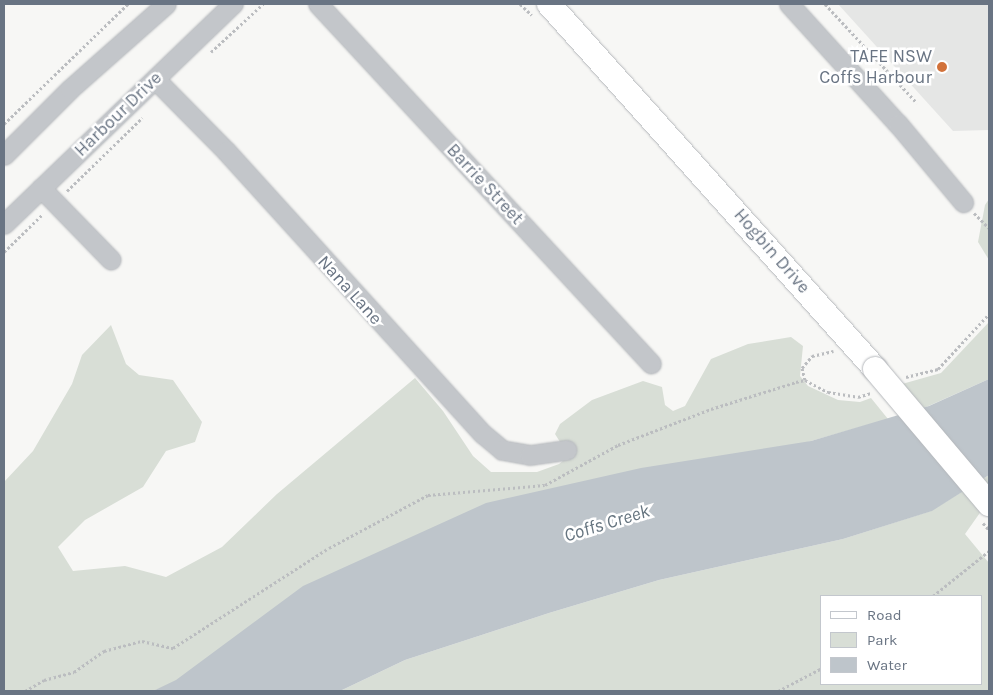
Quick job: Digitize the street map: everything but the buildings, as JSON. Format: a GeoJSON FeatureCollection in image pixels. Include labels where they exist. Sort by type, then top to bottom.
{"type":"FeatureCollection","features":[{"type":"Feature","properties":{"kind":"main road","name":"Hogbin Drive"},"geometry":{"type":"LineString","coordinates":[[549,4],[875,380],[989,504]]}},
{"type":"Feature","properties":{"kind":"street"},"geometry":{"type":"LineString","coordinates":[[4,155],[70,90],[166,4]]}},
{"type":"Feature","properties":{"kind":"street","name":"Harbour Drive"},"geometry":{"type":"LineString","coordinates":[[4,224],[233,4]]}},
{"type":"Feature","properties":{"kind":"street","name":"Barrie Street"},"geometry":{"type":"LineString","coordinates":[[318,4],[651,363]]}},
{"type":"Feature","properties":{"kind":"street"},"geometry":{"type":"LineString","coordinates":[[789,4],[898,124],[963,202]]}},
{"type":"Feature","properties":{"kind":"street","name":"Nana Lane"},"geometry":{"type":"LineString","coordinates":[[155,79],[226,151],[483,434],[502,450],[530,455],[567,450]]}},
{"type":"Feature","properties":{"kind":"street"},"geometry":{"type":"LineString","coordinates":[[41,188],[112,260]]}},
{"type":"Feature","properties":{"kind":"path"},"geometry":{"type":"LineString","coordinates":[[4,124],[128,4]]}},
{"type":"Feature","properties":{"kind":"path"},"geometry":{"type":"LineString","coordinates":[[203,59],[264,4]]}},
{"type":"Feature","properties":{"kind":"path"},"geometry":{"type":"LineString","coordinates":[[825,4],[917,103]]}},
{"type":"Feature","properties":{"kind":"path"},"geometry":{"type":"LineString","coordinates":[[4,252],[147,113]]}},
{"type":"Feature","properties":{"kind":"path"},"geometry":{"type":"LineString","coordinates":[[900,380],[938,369],[989,314]]}},
{"type":"Feature","properties":{"kind":"path"},"geometry":{"type":"LineString","coordinates":[[804,380],[802,368],[812,356],[834,351]]}},
{"type":"Feature","properties":{"kind":"path"},"geometry":{"type":"LineString","coordinates":[[25,691],[44,680],[74,672],[104,651],[142,641],[174,648],[329,548],[428,495],[545,485],[618,445],[710,409],[804,380],[828,392],[858,397],[875,380]]}},
{"type":"Feature","properties":{"kind":"path"},"geometry":{"type":"LineString","coordinates":[[934,595],[989,551]]}},
{"type":"Feature","properties":{"kind":"path"},"geometry":{"type":"LineString","coordinates":[[778,691],[820,669]]}},
{"type":"Feature","properties":{"kind":"shaded area","name":"TAFE NSW Coffs Harbour"},"geometry":{"type":"Polygon","coordinates":[[[838,4],[989,4],[989,130],[953,131],[838,4]]]}},
{"type":"Feature","properties":{"kind":"green space"},"geometry":{"type":"Polygon","coordinates":[[[989,199],[989,260],[978,242],[985,205],[989,199]]]}},
{"type":"Feature","properties":{"kind":"green space"},"geometry":{"type":"Polygon","coordinates":[[[989,322],[989,379],[924,408],[902,384],[941,373],[989,322]]]}},
{"type":"Feature","properties":{"kind":"green space"},"geometry":{"type":"Polygon","coordinates":[[[111,325],[126,364],[139,375],[173,380],[202,422],[195,442],[166,451],[143,487],[85,520],[58,547],[73,571],[125,566],[166,577],[222,547],[277,494],[415,378],[443,411],[473,456],[491,472],[537,472],[559,464],[569,456],[555,434],[560,424],[592,400],[643,381],[662,387],[665,405],[673,411],[685,406],[711,359],[748,344],[791,337],[803,346],[800,376],[808,386],[838,400],[860,402],[871,398],[888,419],[811,441],[153,691],[4,691],[4,482],[33,451],[72,384],[82,355],[111,325]]]}},
{"type":"Feature","properties":{"kind":"green space"},"geometry":{"type":"Polygon","coordinates":[[[989,475],[989,500],[965,534],[989,563],[989,691],[340,691],[405,660],[549,613],[659,580],[843,539],[931,511],[989,475]]]}},
{"type":"Feature","properties":{"kind":"water","name":"Coffs Creek"},"geometry":{"type":"Polygon","coordinates":[[[989,379],[989,475],[932,511],[843,539],[659,580],[549,613],[405,660],[340,691],[153,691],[176,680],[303,586],[486,503],[641,468],[811,441],[929,406],[989,379]]]}},
{"type":"Feature","properties":{"kind":"place","name":"TAFE NSW Coffs Harbour"},"geometry":{"type":"Point","coordinates":[942,67]}}]}
